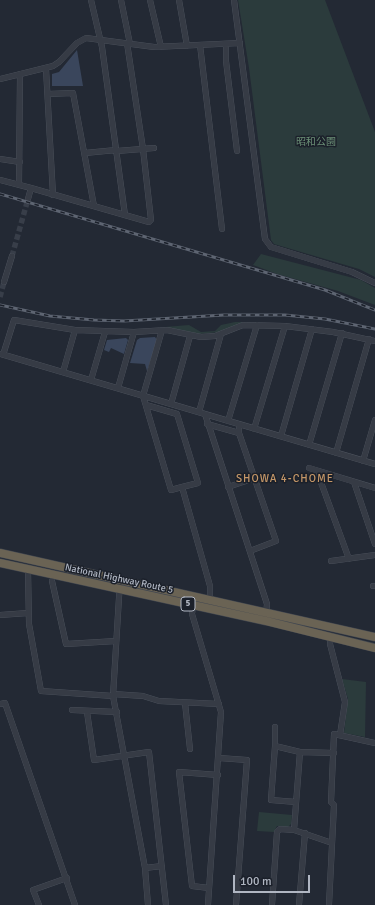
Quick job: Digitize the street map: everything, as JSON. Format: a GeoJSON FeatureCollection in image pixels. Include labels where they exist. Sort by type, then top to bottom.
{"type":"FeatureCollection","features":[{"type":"Feature","properties":{"kind":"highway","name":"National Highway Route 5"},"geometry":{"type":"LineString","coordinates":[[0,553],[193,606],[266,621],[375,648]]}},
{"type":"Feature","properties":{"kind":"highway","name":"National Highway Route 5"},"geometry":{"type":"LineString","coordinates":[[0,563],[28,570],[210,600],[375,637]]}},
{"type":"Feature","properties":{"kind":"street"},"geometry":{"type":"LineString","coordinates":[[91,0],[99,39],[125,215]]}},
{"type":"Feature","properties":{"kind":"street"},"geometry":{"type":"LineString","coordinates":[[0,180],[149,222],[152,217],[129,43],[121,0]]}},
{"type":"Feature","properties":{"kind":"street"},"geometry":{"type":"LineString","coordinates":[[150,0],[161,47]]}},
{"type":"Feature","properties":{"kind":"street"},"geometry":{"type":"LineString","coordinates":[[179,0],[187,46]]}},
{"type":"Feature","properties":{"kind":"street"},"geometry":{"type":"LineString","coordinates":[[234,0],[265,239],[267,243],[278,250],[352,272],[375,283]]}},
{"type":"Feature","properties":{"kind":"street"},"geometry":{"type":"LineString","coordinates":[[0,78],[46,69],[59,62],[80,41],[86,38],[161,47],[240,43]]}},
{"type":"Feature","properties":{"kind":"street"},"geometry":{"type":"LineString","coordinates":[[226,44],[226,61],[237,151]]}},
{"type":"Feature","properties":{"kind":"street"},"geometry":{"type":"LineString","coordinates":[[200,45],[222,229]]}},
{"type":"Feature","properties":{"kind":"street"},"geometry":{"type":"LineString","coordinates":[[46,69],[53,194]]}},
{"type":"Feature","properties":{"kind":"street"},"geometry":{"type":"LineString","coordinates":[[19,185],[20,74]]}},
{"type":"Feature","properties":{"kind":"street"},"geometry":{"type":"LineString","coordinates":[[48,94],[73,93],[94,206]]}},
{"type":"Feature","properties":{"kind":"street"},"geometry":{"type":"LineString","coordinates":[[85,153],[154,148]]}},
{"type":"Feature","properties":{"kind":"street"},"geometry":{"type":"LineString","coordinates":[[0,159],[20,162]]}},
{"type":"Feature","properties":{"kind":"street"},"geometry":{"type":"LineString","coordinates":[[28,199],[31,188]]}},
{"type":"Feature","properties":{"kind":"street"},"geometry":{"type":"LineString","coordinates":[[4,282],[12,256]]}},
{"type":"Feature","properties":{"kind":"street"},"geometry":{"type":"LineString","coordinates":[[336,453],[372,340],[342,333],[285,326],[243,325],[221,334],[201,337],[162,330],[134,332],[75,330],[14,320],[2,354],[254,429],[281,436],[309,445],[336,453],[363,461],[375,464]]}},
{"type":"Feature","properties":{"kind":"street"},"geometry":{"type":"LineString","coordinates":[[228,421],[256,325]]}},
{"type":"Feature","properties":{"kind":"street"},"geometry":{"type":"LineString","coordinates":[[254,429],[285,326]]}},
{"type":"Feature","properties":{"kind":"street"},"geometry":{"type":"LineString","coordinates":[[281,436],[312,329]]}},
{"type":"Feature","properties":{"kind":"street"},"geometry":{"type":"LineString","coordinates":[[63,372],[75,330]]}},
{"type":"Feature","properties":{"kind":"street"},"geometry":{"type":"LineString","coordinates":[[162,330],[143,396],[171,490],[198,482],[173,405],[190,336]]}},
{"type":"Feature","properties":{"kind":"street"},"geometry":{"type":"LineString","coordinates":[[91,380],[105,332]]}},
{"type":"Feature","properties":{"kind":"street"},"geometry":{"type":"LineString","coordinates":[[118,388],[134,332]]}},
{"type":"Feature","properties":{"kind":"street"},"geometry":{"type":"LineString","coordinates":[[309,445],[342,333]]}},
{"type":"Feature","properties":{"kind":"street"},"geometry":{"type":"LineString","coordinates":[[199,412],[221,334]]}},
{"type":"Feature","properties":{"kind":"street"},"geometry":{"type":"LineString","coordinates":[[146,405],[177,414]]}},
{"type":"Feature","properties":{"kind":"street"},"geometry":{"type":"LineString","coordinates":[[205,414],[267,604],[266,621]]}},
{"type":"Feature","properties":{"kind":"street"},"geometry":{"type":"LineString","coordinates":[[363,461],[375,420]]}},
{"type":"Feature","properties":{"kind":"street"},"geometry":{"type":"LineString","coordinates":[[208,424],[239,433]]}},
{"type":"Feature","properties":{"kind":"street"},"geometry":{"type":"LineString","coordinates":[[240,424],[239,433],[276,541],[250,551]]}},
{"type":"Feature","properties":{"kind":"street"},"geometry":{"type":"LineString","coordinates":[[309,468],[375,488]]}},
{"type":"Feature","properties":{"kind":"street"},"geometry":{"type":"LineString","coordinates":[[319,471],[319,477],[349,559]]}},
{"type":"Feature","properties":{"kind":"street"},"geometry":{"type":"LineString","coordinates":[[228,487],[255,478]]}},
{"type":"Feature","properties":{"kind":"street"},"geometry":{"type":"LineString","coordinates":[[354,482],[375,544]]}},
{"type":"Feature","properties":{"kind":"street"},"geometry":{"type":"LineString","coordinates":[[182,487],[210,586],[210,600]]}},
{"type":"Feature","properties":{"kind":"street"},"geometry":{"type":"LineString","coordinates":[[331,561],[375,555]]}},
{"type":"Feature","properties":{"kind":"street"},"geometry":{"type":"LineString","coordinates":[[28,570],[28,613],[31,641],[41,691],[144,696],[159,701],[219,704]]}},
{"type":"Feature","properties":{"kind":"street"},"geometry":{"type":"LineString","coordinates":[[52,582],[66,644],[116,641]]}},
{"type":"Feature","properties":{"kind":"street"},"geometry":{"type":"LineString","coordinates":[[119,585],[113,695],[145,868],[148,905]]}},
{"type":"Feature","properties":{"kind":"street"},"geometry":{"type":"LineString","coordinates":[[193,606],[192,614],[221,712],[218,775],[208,905]]}},
{"type":"Feature","properties":{"kind":"street"},"geometry":{"type":"LineString","coordinates":[[0,615],[28,613]]}},
{"type":"Feature","properties":{"kind":"street"},"geometry":{"type":"LineString","coordinates":[[331,636],[330,644],[346,702],[340,735]]}},
{"type":"Feature","properties":{"kind":"street"},"geometry":{"type":"LineString","coordinates":[[0,704],[5,703],[76,905]]}},
{"type":"Feature","properties":{"kind":"street"},"geometry":{"type":"LineString","coordinates":[[185,703],[190,748]]}},
{"type":"Feature","properties":{"kind":"street"},"geometry":{"type":"LineString","coordinates":[[72,710],[86,712],[117,712]]}},
{"type":"Feature","properties":{"kind":"street"},"geometry":{"type":"LineString","coordinates":[[86,712],[94,760],[150,752],[166,905]]}},
{"type":"Feature","properties":{"kind":"street"},"geometry":{"type":"LineString","coordinates":[[276,727],[270,800],[296,802]]}},
{"type":"Feature","properties":{"kind":"street"},"geometry":{"type":"LineString","coordinates":[[329,905],[334,805],[331,802],[334,734],[375,743]]}},
{"type":"Feature","properties":{"kind":"street"},"geometry":{"type":"LineString","coordinates":[[275,746],[300,752],[334,753]]}},
{"type":"Feature","properties":{"kind":"street"},"geometry":{"type":"LineString","coordinates":[[294,830],[300,752]]}},
{"type":"Feature","properties":{"kind":"street"},"geometry":{"type":"LineString","coordinates":[[219,758],[247,760],[236,905]]}},
{"type":"Feature","properties":{"kind":"street"},"geometry":{"type":"LineString","coordinates":[[209,888],[192,886],[179,772],[218,775]]}},
{"type":"Feature","properties":{"kind":"street"},"geometry":{"type":"LineString","coordinates":[[272,905],[277,832],[280,830],[294,830],[332,843]]}},
{"type":"Feature","properties":{"kind":"street"},"geometry":{"type":"LineString","coordinates":[[300,905],[305,833]]}},
{"type":"Feature","properties":{"kind":"street"},"geometry":{"type":"LineString","coordinates":[[145,868],[162,866]]}},
{"type":"Feature","properties":{"kind":"street"},"geometry":{"type":"LineString","coordinates":[[39,905],[33,890],[67,878]]}},
{"type":"Feature","properties":{"kind":"green space","name":"昭和公園"},"geometry":{"type":"Polygon","coordinates":[[[238,0],[325,0],[375,132],[375,277],[359,269],[274,244],[271,240],[249,68],[238,0]]]}},
{"type":"Feature","properties":{"kind":"green space"},"geometry":{"type":"Polygon","coordinates":[[[261,254],[361,280],[375,288],[375,305],[338,291],[277,274],[253,265],[261,254]]]}},
{"type":"Feature","properties":{"kind":"green space"},"geometry":{"type":"Polygon","coordinates":[[[244,322],[219,332],[200,334],[165,327],[189,325],[201,332],[215,331],[221,325],[244,322]]]}},
{"type":"Feature","properties":{"kind":"green space"},"geometry":{"type":"Polygon","coordinates":[[[342,679],[366,682],[365,737],[344,733],[348,699],[342,679]]]}},
{"type":"Feature","properties":{"kind":"green space"},"geometry":{"type":"Polygon","coordinates":[[[259,812],[292,815],[291,824],[288,827],[277,826],[274,832],[257,831],[259,812]]]}},
{"type":"Feature","properties":{"kind":"water"},"geometry":{"type":"Polygon","coordinates":[[[77,50],[83,86],[52,86],[52,74],[59,72],[77,50]]]}},
{"type":"Feature","properties":{"kind":"water"},"geometry":{"type":"Polygon","coordinates":[[[155,337],[157,340],[147,371],[145,364],[130,363],[137,340],[140,338],[155,337]]]}},
{"type":"Feature","properties":{"kind":"water"},"geometry":{"type":"Polygon","coordinates":[[[126,338],[128,340],[124,354],[111,348],[109,352],[104,350],[107,340],[126,338]]]}},
{"type":"Feature","properties":{"kind":"tunnel"},"geometry":{"type":"LineString","coordinates":[[12,256],[28,199]]}},
{"type":"Feature","properties":{"kind":"tunnel"},"geometry":{"type":"LineString","coordinates":[[0,297],[4,282]]}},
{"type":"Feature","properties":{"kind":"railway"},"geometry":{"type":"LineString","coordinates":[[0,194],[325,290],[375,310]]}},
{"type":"Feature","properties":{"kind":"railway"},"geometry":{"type":"LineString","coordinates":[[0,305],[50,316],[94,320],[124,321],[224,315],[285,315],[325,319],[375,329]]}},
{"type":"Feature","properties":{"kind":"district","name":"SHOWA 4-CHOME"},"geometry":{"type":"Point","coordinates":[285,479]}}]}
